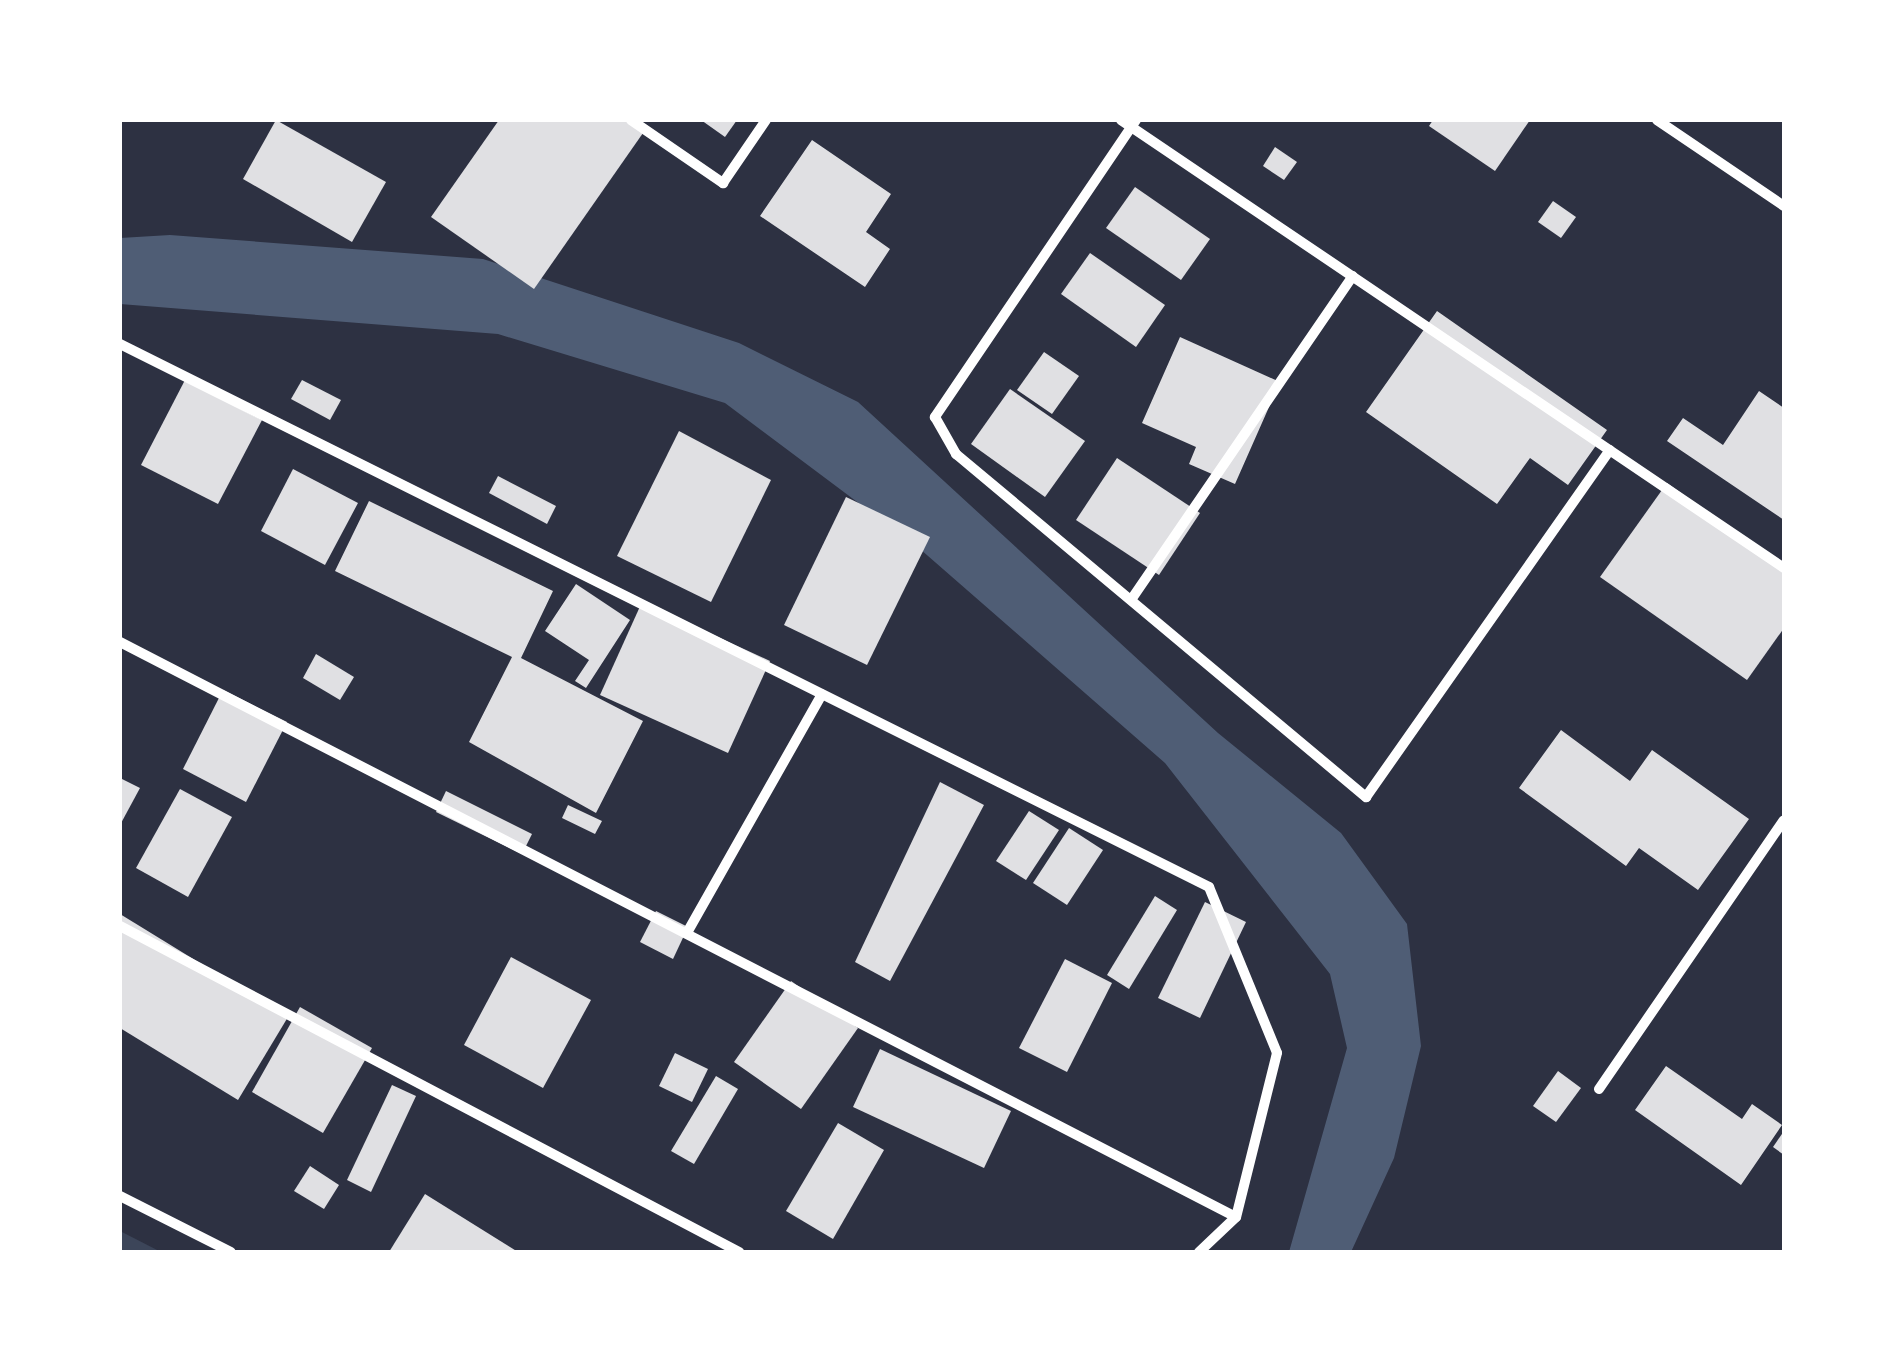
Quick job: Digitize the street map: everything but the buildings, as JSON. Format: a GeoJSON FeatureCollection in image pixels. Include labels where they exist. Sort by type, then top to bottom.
{"type":"FeatureCollection","features":[{"type":"Feature","properties":{"kind":"street"},"geometry":{"type":"LineString","coordinates":[[631,120],[723,183],[766,120]]}},
{"type":"Feature","properties":{"kind":"street"},"geometry":{"type":"LineString","coordinates":[[1657,120],[1784,206]]}},
{"type":"Feature","properties":{"kind":"street"},"geometry":{"type":"LineString","coordinates":[[1610,450],[1366,798],[1132,596],[956,454],[935,417],[1130,122],[1784,568]]}},
{"type":"Feature","properties":{"kind":"street"},"geometry":{"type":"LineString","coordinates":[[1132,596],[1352,276]]}},
{"type":"Feature","properties":{"kind":"street"},"geometry":{"type":"LineString","coordinates":[[120,344],[1209,888],[1276,1053],[1236,1217],[1199,1252]]}},
{"type":"Feature","properties":{"kind":"street"},"geometry":{"type":"LineString","coordinates":[[120,642],[688,931],[1236,1217]]}},
{"type":"Feature","properties":{"kind":"street"},"geometry":{"type":"LineString","coordinates":[[688,931],[822,694]]}},
{"type":"Feature","properties":{"kind":"street"},"geometry":{"type":"LineString","coordinates":[[1599,1089],[1784,820]]}},
{"type":"Feature","properties":{"kind":"street"},"geometry":{"type":"LineString","coordinates":[[120,926],[739,1252]]}},
{"type":"Feature","properties":{"kind":"street"},"geometry":{"type":"LineString","coordinates":[[120,1196],[230,1252]]}},
{"type":"Feature","properties":{"kind":"shaded area"},"geometry":{"type":"Polygon","coordinates":[[[170,235],[483,259],[739,343],[858,402],[1218,733],[1341,833],[1407,924],[1421,1046],[1394,1158],[1351,1252],[1289,1252],[1347,1048],[1330,974],[1165,763],[920,549],[725,403],[498,334],[120,304],[120,238],[170,235]]]}},
{"type":"Feature","properties":{"kind":"shaded area"},"geometry":{"type":"Polygon","coordinates":[[[120,1231],[161,1252],[120,1252],[120,1231]]]}}]}
